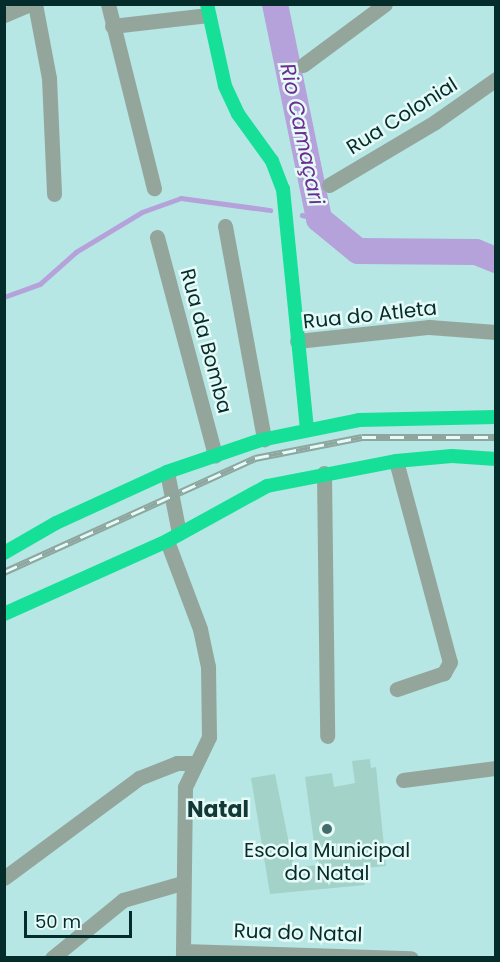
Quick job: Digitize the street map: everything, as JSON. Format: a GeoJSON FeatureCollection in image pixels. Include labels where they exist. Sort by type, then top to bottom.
{"type":"FeatureCollection","features":[{"type":"Feature","properties":{"kind":"street"},"geometry":{"type":"LineString","coordinates":[[4,15],[30,4]]}},
{"type":"Feature","properties":{"kind":"street"},"geometry":{"type":"LineString","coordinates":[[35,4],[49,78],[54,194]]}},
{"type":"Feature","properties":{"kind":"street"},"geometry":{"type":"LineString","coordinates":[[108,4],[154,188]]}},
{"type":"Feature","properties":{"kind":"street"},"geometry":{"type":"LineString","coordinates":[[303,65],[385,4]]}},
{"type":"Feature","properties":{"kind":"street"},"geometry":{"type":"LineString","coordinates":[[112,26],[207,10],[225,86],[238,114],[272,161],[282,189],[290,236],[297,341]]}},
{"type":"Feature","properties":{"kind":"street","name":"Rua Colonial"},"geometry":{"type":"LineString","coordinates":[[329,185],[416,134],[495,79]]}},
{"type":"Feature","properties":{"kind":"street"},"geometry":{"type":"LineString","coordinates":[[225,226],[264,439]]}},
{"type":"Feature","properties":{"kind":"street","name":"Rua da Bomba"},"geometry":{"type":"LineString","coordinates":[[157,237],[215,455]]}},
{"type":"Feature","properties":{"kind":"street","name":"Rua do Atleta"},"geometry":{"type":"LineString","coordinates":[[307,428],[297,341],[429,327],[495,332]]}},
{"type":"Feature","properties":{"kind":"street"},"geometry":{"type":"LineString","coordinates":[[4,553],[56,523],[167,472],[264,439],[307,428],[398,416],[495,417]]}},
{"type":"Feature","properties":{"kind":"street"},"geometry":{"type":"LineString","coordinates":[[4,614],[173,537],[252,492],[324,473],[396,461],[452,456],[495,459]]}},
{"type":"Feature","properties":{"kind":"street"},"geometry":{"type":"LineString","coordinates":[[396,461],[450,662],[444,673],[397,689]]}},
{"type":"Feature","properties":{"kind":"street"},"geometry":{"type":"LineString","coordinates":[[167,472],[173,537],[200,629],[208,666],[209,737],[194,763],[185,787],[182,883],[183,954]]}},
{"type":"Feature","properties":{"kind":"street"},"geometry":{"type":"LineString","coordinates":[[324,473],[327,736]]}},
{"type":"Feature","properties":{"kind":"street"},"geometry":{"type":"LineString","coordinates":[[4,878],[139,778],[177,763],[194,763]]}},
{"type":"Feature","properties":{"kind":"street"},"geometry":{"type":"LineString","coordinates":[[403,780],[495,768]]}},
{"type":"Feature","properties":{"kind":"street"},"geometry":{"type":"LineString","coordinates":[[52,957],[123,900],[182,883]]}},
{"type":"Feature","properties":{"kind":"street","name":"Rua do Natal"},"geometry":{"type":"LineString","coordinates":[[183,954],[411,957]]}},
{"type":"Feature","properties":{"kind":"building"},"geometry":{"type":"Polygon","coordinates":[[[370,759],[371,768],[376,767],[386,866],[363,868],[365,885],[270,894],[251,778],[275,774],[294,868],[317,865],[305,777],[332,773],[334,787],[355,783],[352,761],[370,759]]]}},
{"type":"Feature","properties":{"kind":"waterway","name":"Rio Camaçari"},"geometry":{"type":"LineString","coordinates":[[275,4],[319,219],[358,251],[476,252],[496,260]]}},
{"type":"Feature","properties":{"kind":"waterway"},"geometry":{"type":"LineString","coordinates":[[4,297],[40,284],[76,252],[142,212],[181,198],[270,210]]}},
{"type":"Feature","properties":{"kind":"waterway"},"geometry":{"type":"LineString","coordinates":[[302,215],[319,219]]}},
{"type":"Feature","properties":{"kind":"railway"},"geometry":{"type":"LineString","coordinates":[[4,572],[255,458],[362,437],[496,437]]}},
{"type":"Feature","properties":{"kind":"traffic: fast"},"geometry":{"type":"LineString","coordinates":[[207,4],[225,86],[238,114],[272,161],[283,189],[307,428]]}},
{"type":"Feature","properties":{"kind":"traffic: fast"},"geometry":{"type":"LineString","coordinates":[[4,553],[56,523],[167,472],[261,440],[359,420],[496,417]]}},
{"type":"Feature","properties":{"kind":"traffic: fast"},"geometry":{"type":"LineString","coordinates":[[4,614],[167,541],[267,486],[396,461],[452,456],[496,459]]}},
{"type":"Feature","properties":{"kind":"place","name":"Escola Municipal do Natal"},"geometry":{"type":"Point","coordinates":[327,829]}},
{"type":"Feature","properties":{"kind":"district","name":"Natal"},"geometry":{"type":"Point","coordinates":[218,810]}}]}
